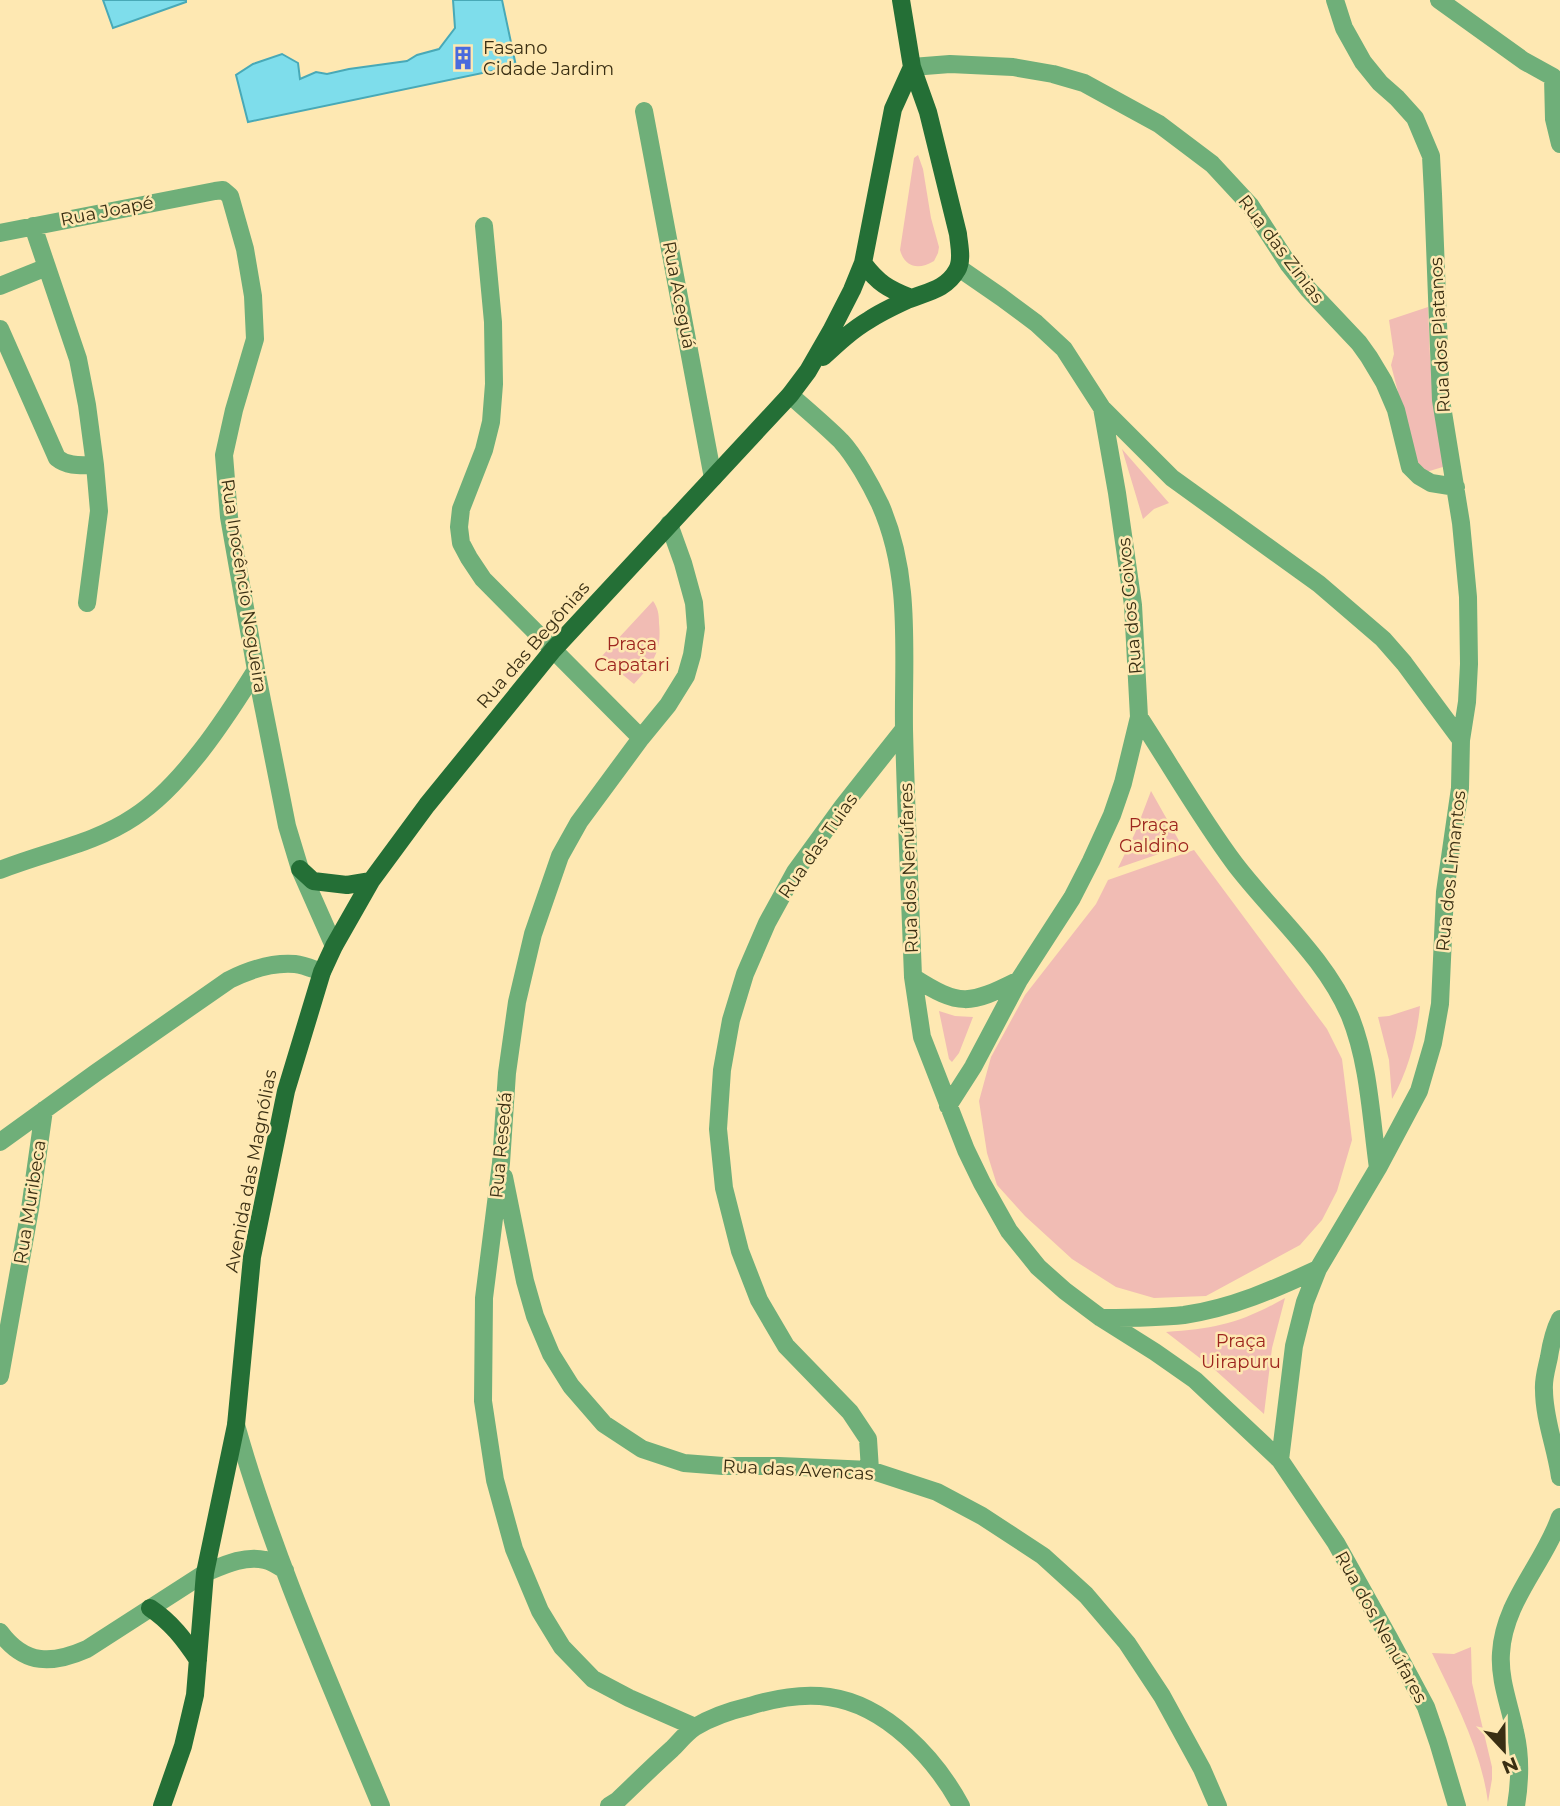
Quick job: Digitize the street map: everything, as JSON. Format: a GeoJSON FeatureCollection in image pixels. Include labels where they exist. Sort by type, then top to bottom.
{"type":"FeatureCollection","features":[{"type":"Feature","properties":{"kind":"main road"},"geometry":{"type":"LineString","coordinates":[[901,0],[912,66],[928,112],[958,234],[961,254],[959,268]]}},
{"type":"Feature","properties":{"kind":"main road","name":"Rua das Begônias"},"geometry":{"type":"LineString","coordinates":[[322,972],[371,881],[427,805],[553,650],[790,395],[808,371],[852,290],[863,263],[893,109],[912,66]]}},
{"type":"Feature","properties":{"kind":"main road"},"geometry":{"type":"LineString","coordinates":[[893,109],[912,105],[928,112]]}},
{"type":"Feature","properties":{"kind":"main road"},"geometry":{"type":"LineString","coordinates":[[863,263],[885,287],[911,298]]}},
{"type":"Feature","properties":{"kind":"main road","name":"Rua das Begônias"},"geometry":{"type":"LineString","coordinates":[[808,371],[847,334],[869,319],[911,298],[941,287],[959,268]]}},
{"type":"Feature","properties":{"kind":"main road"},"geometry":{"type":"LineString","coordinates":[[300,869],[313,881],[346,885],[371,881]]}},
{"type":"Feature","properties":{"kind":"main road","name":"Avenida das Magnólias"},"geometry":{"type":"LineString","coordinates":[[162,1806],[183,1746],[195,1695],[205,1573],[236,1425],[252,1257],[286,1091],[322,972]]}},
{"type":"Feature","properties":{"kind":"main road"},"geometry":{"type":"LineString","coordinates":[[149,1608],[177,1630],[198,1660]]}},
{"type":"Feature","properties":{"kind":"street","name":"Rua dos Platanos"},"geometry":{"type":"LineString","coordinates":[[1335,0],[1344,28],[1363,62],[1415,118],[1431,156],[1441,400],[1461,523],[1468,597],[1467,702],[1461,740]]}},
{"type":"Feature","properties":{"kind":"street"},"geometry":{"type":"LineString","coordinates":[[1439,0],[1524,61],[1557,69],[1554,120],[1560,144]]}},
{"type":"Feature","properties":{"kind":"street","name":"Rua das Zinias"},"geometry":{"type":"LineString","coordinates":[[912,66],[950,64],[1013,67],[1084,83],[1159,124],[1212,164],[1250,205],[1308,289],[1369,357],[1396,410],[1410,467],[1419,477],[1431,483],[1456,487]]}},
{"type":"Feature","properties":{"kind":"street","name":"Rua Aceguá"},"geometry":{"type":"LineString","coordinates":[[644,111],[713,478]]}},
{"type":"Feature","properties":{"kind":"street","name":"Rua Joapé"},"geometry":{"type":"LineString","coordinates":[[0,233],[215,191]]}},
{"type":"Feature","properties":{"kind":"street","name":"Rua Inocêncio Nogueira"},"geometry":{"type":"LineString","coordinates":[[215,191],[223,191],[230,196],[246,249],[256,339],[233,410],[224,456],[229,517],[280,794],[300,869],[334,946]]}},
{"type":"Feature","properties":{"kind":"street"},"geometry":{"type":"LineString","coordinates":[[33,226],[78,359],[87,405],[99,510],[87,603]]}},
{"type":"Feature","properties":{"kind":"street"},"geometry":{"type":"LineString","coordinates":[[484,226],[493,322],[493,396],[491,422],[484,450],[461,509],[461,543],[483,579],[641,738]]}},
{"type":"Feature","properties":{"kind":"street"},"geometry":{"type":"LineString","coordinates":[[0,286],[47,267]]}},
{"type":"Feature","properties":{"kind":"street","name":"Rua dos Goivos"},"geometry":{"type":"LineString","coordinates":[[948,1106],[973,1067],[1019,980],[1072,898],[1091,861],[1123,783],[1139,717],[1133,605],[1126,547],[1102,408],[1064,349],[1036,323],[959,268]]}},
{"type":"Feature","properties":{"kind":"street"},"geometry":{"type":"LineString","coordinates":[[0,329],[57,458],[73,465],[95,465]]}},
{"type":"Feature","properties":{"kind":"street","name":"Rua dos Nenúfares"},"geometry":{"type":"LineString","coordinates":[[790,395],[843,443],[868,481],[893,540],[900,570],[904,608],[904,729],[912,977],[922,1037],[971,1161],[1009,1231],[1038,1267],[1101,1318]]}},
{"type":"Feature","properties":{"kind":"street"},"geometry":{"type":"LineString","coordinates":[[1102,408],[1172,478],[1319,584],[1383,639],[1461,740]]}},
{"type":"Feature","properties":{"kind":"street","name":"Rua Resedá"},"geometry":{"type":"LineString","coordinates":[[669,523],[684,563],[694,603],[696,628],[692,655],[686,676],[668,705],[579,822],[560,856],[533,934],[515,1013],[507,1073],[501,1163],[484,1298],[482,1401],[495,1480],[514,1549],[540,1611],[562,1647],[593,1679],[695,1727]]}},
{"type":"Feature","properties":{"kind":"street"},"geometry":{"type":"LineString","coordinates":[[0,870],[93,838],[133,818],[162,796],[201,750],[256,670]]}},
{"type":"Feature","properties":{"kind":"street"},"geometry":{"type":"LineString","coordinates":[[1139,717],[1236,865],[1315,959],[1336,989],[1350,1016],[1360,1046],[1378,1168]]}},
{"type":"Feature","properties":{"kind":"street","name":"Rua das Tuias"},"geometry":{"type":"LineString","coordinates":[[870,1471],[868,1439],[850,1412],[786,1346],[759,1300],[740,1251],[724,1188],[718,1129],[722,1070],[731,1020],[745,974],[767,923],[795,872],[904,729]]}},
{"type":"Feature","properties":{"kind":"street","name":"Rua dos Limantos"},"geometry":{"type":"LineString","coordinates":[[1280,1460],[1294,1346],[1305,1302],[1318,1269],[1378,1168],[1419,1091],[1433,1043],[1440,1004],[1445,892],[1460,788],[1461,740]]}},
{"type":"Feature","properties":{"kind":"street"},"geometry":{"type":"LineString","coordinates":[[0,1143],[229,980],[251,970],[275,965],[295,964],[322,972]]}},
{"type":"Feature","properties":{"kind":"street"},"geometry":{"type":"LineString","coordinates":[[912,977],[938,993],[960,1000],[991,995],[1019,980]]}},
{"type":"Feature","properties":{"kind":"street","name":"Rua Muribeca"},"geometry":{"type":"LineString","coordinates":[[0,1376],[30,1209],[44,1110]]}},
{"type":"Feature","properties":{"kind":"street","name":"Rua das Avencas"},"geometry":{"type":"LineString","coordinates":[[501,1163],[525,1281],[535,1316],[551,1354],[571,1386],[604,1424],[642,1449],[684,1463],[870,1471],[937,1492],[982,1516],[1043,1556],[1086,1595],[1127,1643],[1162,1696],[1202,1769],[1218,1806]]}},
{"type":"Feature","properties":{"kind":"street"},"geometry":{"type":"LineString","coordinates":[[1101,1318],[1185,1315],[1228,1306],[1318,1269]]}},
{"type":"Feature","properties":{"kind":"street"},"geometry":{"type":"LineString","coordinates":[[1101,1318],[1195,1380],[1280,1460]]}},
{"type":"Feature","properties":{"kind":"street"},"geometry":{"type":"LineString","coordinates":[[1560,1320],[1556,1326],[1544,1388],[1560,1477]]}},
{"type":"Feature","properties":{"kind":"street"},"geometry":{"type":"LineString","coordinates":[[1544,1388],[1560,1401]]}},
{"type":"Feature","properties":{"kind":"street","name":"Avenida das Magnólias"},"geometry":{"type":"LineString","coordinates":[[236,1425],[285,1570],[381,1806]]}},
{"type":"Feature","properties":{"kind":"street","name":"Rua dos Nenúfares"},"geometry":{"type":"LineString","coordinates":[[1280,1460],[1336,1543],[1426,1707],[1457,1806]]}},
{"type":"Feature","properties":{"kind":"street"},"geometry":{"type":"LineString","coordinates":[[1516,1806],[1519,1759],[1504,1692],[1500,1654],[1505,1625],[1517,1597],[1554,1534],[1560,1517]]}},
{"type":"Feature","properties":{"kind":"street"},"geometry":{"type":"LineString","coordinates":[[0,1633],[17,1649],[34,1658],[51,1661],[87,1649],[205,1573],[225,1565],[254,1559],[268,1560],[285,1570]]}},
{"type":"Feature","properties":{"kind":"street"},"geometry":{"type":"LineString","coordinates":[[609,1806],[695,1727],[733,1710],[773,1699],[805,1696],[831,1697],[863,1707],[911,1739],[935,1764],[961,1806]]}},
{"type":"Feature","properties":{"kind":"green space"},"geometry":{"type":"Polygon","coordinates":[[[918,155],[939,247],[934,261],[923,266],[913,266],[905,261],[900,250],[914,158],[918,155]]]}},
{"type":"Feature","properties":{"kind":"green space"},"geometry":{"type":"Polygon","coordinates":[[[1428,307],[1433,391],[1446,466],[1423,473],[1416,464],[1399,408],[1391,365],[1394,354],[1389,320],[1428,307]]]}},
{"type":"Feature","properties":{"kind":"green space"},"geometry":{"type":"Polygon","coordinates":[[[1122,449],[1169,503],[1154,509],[1143,519],[1122,449]]]}},
{"type":"Feature","properties":{"kind":"green space","name":"Praça Capatari"},"geometry":{"type":"Polygon","coordinates":[[[653,601],[659,617],[659,642],[651,663],[634,684],[601,657],[653,601]]]}},
{"type":"Feature","properties":{"kind":"green space","name":"Praça Galdino"},"geometry":{"type":"Polygon","coordinates":[[[1151,791],[1182,846],[1118,868],[1135,833],[1151,791]]]}},
{"type":"Feature","properties":{"kind":"green space"},"geometry":{"type":"Polygon","coordinates":[[[1194,850],[1327,1029],[1342,1059],[1352,1140],[1337,1191],[1322,1220],[1300,1245],[1206,1296],[1154,1298],[1116,1287],[1072,1259],[1025,1216],[997,1185],[987,1153],[979,1101],[991,1057],[1025,995],[1096,904],[1108,880],[1194,850]]]}},
{"type":"Feature","properties":{"kind":"green space"},"geometry":{"type":"Polygon","coordinates":[[[1420,1006],[1411,1054],[1392,1099],[1389,1060],[1378,1017],[1420,1006]]]}},
{"type":"Feature","properties":{"kind":"green space"},"geometry":{"type":"Polygon","coordinates":[[[939,1011],[955,1016],[973,1017],[959,1053],[952,1062],[949,1059],[939,1011]]]}},
{"type":"Feature","properties":{"kind":"green space","name":"Praça Uirapuru"},"geometry":{"type":"Polygon","coordinates":[[[1285,1298],[1272,1348],[1264,1414],[1214,1369],[1166,1332],[1199,1329],[1241,1319],[1285,1298]]]}},
{"type":"Feature","properties":{"kind":"green space"},"geometry":{"type":"Polygon","coordinates":[[[1471,1647],[1472,1683],[1492,1767],[1488,1802],[1485,1782],[1473,1744],[1432,1653],[1454,1654],[1471,1647]]]}},
{"type":"Feature","properties":{"kind":"building"},"geometry":{"type":"Polygon","coordinates":[[[103,0],[186,0],[186,2],[113,28],[103,0]]]}},
{"type":"Feature","properties":{"kind":"building","name":"Fasano Cidade Jardim"},"geometry":{"type":"Polygon","coordinates":[[[453,0],[502,0],[516,66],[248,122],[236,75],[253,64],[282,54],[298,63],[300,79],[316,72],[327,74],[407,61],[417,55],[439,49],[455,28],[453,0]]]}},
{"type":"Feature","properties":{"kind":"place","name":"Fasano Cidade Jardim"},"geometry":{"type":"Point","coordinates":[463,58]}}]}
